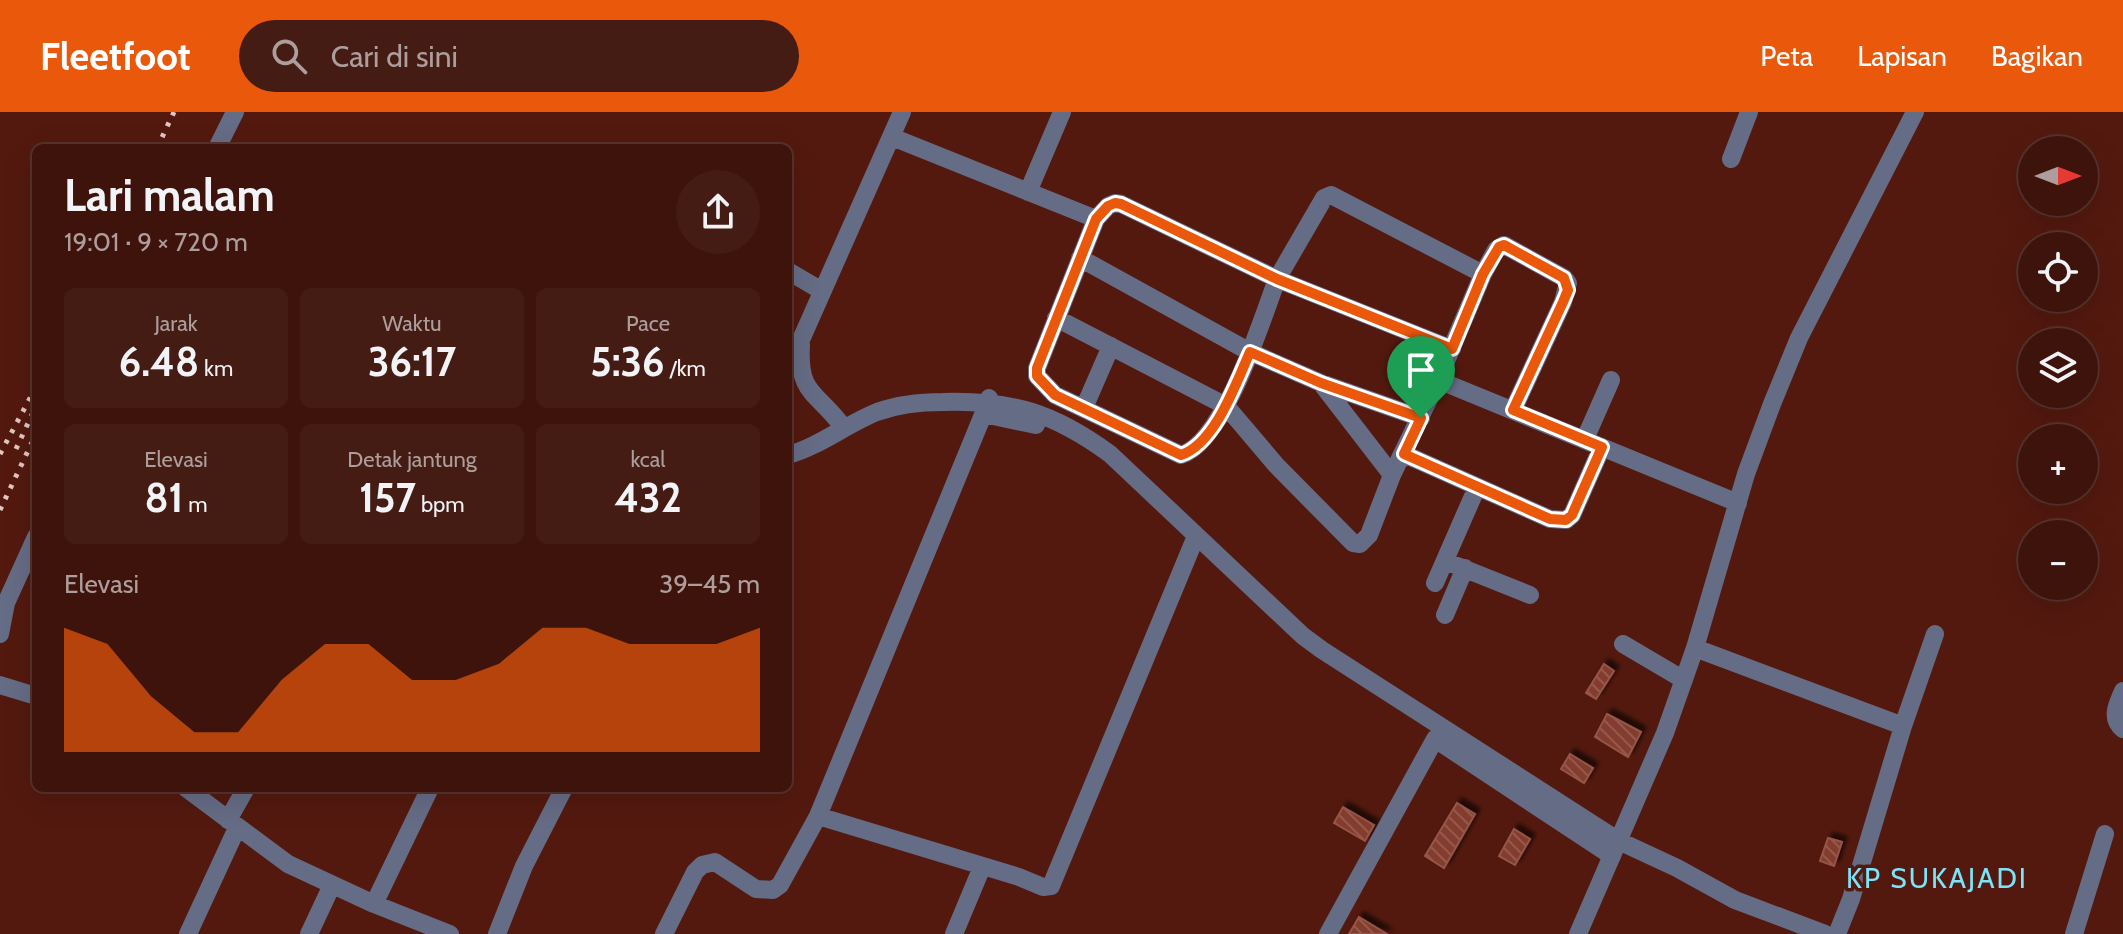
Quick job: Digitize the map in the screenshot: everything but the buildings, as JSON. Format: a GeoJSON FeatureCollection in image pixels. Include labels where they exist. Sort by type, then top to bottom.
{"type":"FeatureCollection","features":[{"type":"Feature","properties":{"kind":"street"},"geometry":{"type":"LineString","coordinates":[[219,144],[235,112]]}},
{"type":"Feature","properties":{"kind":"street"},"geometry":{"type":"LineString","coordinates":[[792,359],[902,112]]}},
{"type":"Feature","properties":{"kind":"street"},"geometry":{"type":"LineString","coordinates":[[1028,192],[1062,112]]}},
{"type":"Feature","properties":{"kind":"street"},"geometry":{"type":"LineString","coordinates":[[1731,159],[1749,112]]}},
{"type":"Feature","properties":{"kind":"street"},"geometry":{"type":"LineString","coordinates":[[1578,934],[1665,733],[1695,648],[1759,437],[1799,338],[1915,112]]}},
{"type":"Feature","properties":{"kind":"street"},"geometry":{"type":"LineString","coordinates":[[892,137],[1096,219]]}},
{"type":"Feature","properties":{"kind":"street"},"geometry":{"type":"LineString","coordinates":[[1452,349],[1277,279],[1121,204],[1108,206],[1096,219],[1037,368],[1037,376],[1055,395],[1181,455],[1192,451],[1226,406],[1277,279],[1324,198],[1331,195],[1483,274]]}},
{"type":"Feature","properties":{"kind":"street"},"geometry":{"type":"LineString","coordinates":[[1056,318],[1226,406],[1276,465],[1353,543],[1360,544],[1369,535],[1392,475],[1421,418],[1483,274],[1496,250],[1504,245],[1568,283],[1563,302],[1513,410]]}},
{"type":"Feature","properties":{"kind":"street"},"geometry":{"type":"LineString","coordinates":[[1080,258],[1250,352],[1321,383],[1421,418]]}},
{"type":"Feature","properties":{"kind":"street"},"geometry":{"type":"LineString","coordinates":[[792,273],[822,291]]}},
{"type":"Feature","properties":{"kind":"street"},"geometry":{"type":"LineString","coordinates":[[801,338],[800,364],[804,384],[843,427]]}},
{"type":"Feature","properties":{"kind":"street"},"geometry":{"type":"LineString","coordinates":[[1084,408],[1111,346]]}},
{"type":"Feature","properties":{"kind":"street"},"geometry":{"type":"LineString","coordinates":[[1438,380],[1738,503]]}},
{"type":"Feature","properties":{"kind":"street"},"geometry":{"type":"LineString","coordinates":[[1404,454],[1550,519],[1566,520],[1572,515],[1611,380]]}},
{"type":"Feature","properties":{"kind":"street"},"geometry":{"type":"LineString","coordinates":[[1321,383],[1392,475]]}},
{"type":"Feature","properties":{"kind":"street"},"geometry":{"type":"LineString","coordinates":[[792,454],[843,427],[896,405],[986,406],[1038,414],[1083,435],[1133,475],[1303,636],[1616,848]]}},
{"type":"Feature","properties":{"kind":"street"},"geometry":{"type":"LineString","coordinates":[[986,406],[1048,429],[1092,451],[1117,470],[1335,668],[1435,739],[1616,848],[1677,868],[1735,900],[1825,934]]}},
{"type":"Feature","properties":{"kind":"street"},"geometry":{"type":"LineString","coordinates":[[664,934],[695,872],[702,865],[715,862],[756,889],[773,890],[780,885],[818,816],[986,406]]}},
{"type":"Feature","properties":{"kind":"street"},"geometry":{"type":"LineString","coordinates":[[1435,583],[1477,487]]}},
{"type":"Feature","properties":{"kind":"street"},"geometry":{"type":"LineString","coordinates":[[818,816],[1019,877],[1033,884],[1051,886],[1194,541]]}},
{"type":"Feature","properties":{"kind":"street"},"geometry":{"type":"LineString","coordinates":[[0,634],[6,603],[32,546]]}},
{"type":"Feature","properties":{"kind":"street"},"geometry":{"type":"LineString","coordinates":[[1445,561],[1530,595]]}},
{"type":"Feature","properties":{"kind":"street"},"geometry":{"type":"LineString","coordinates":[[1445,615],[1465,568]]}},
{"type":"Feature","properties":{"kind":"street"},"geometry":{"type":"LineString","coordinates":[[1837,934],[1851,899],[1903,726],[1935,634]]}},
{"type":"Feature","properties":{"kind":"street"},"geometry":{"type":"LineString","coordinates":[[1623,644],[1684,680]]}},
{"type":"Feature","properties":{"kind":"street"},"geometry":{"type":"LineString","coordinates":[[1695,648],[1903,726]]}},
{"type":"Feature","properties":{"kind":"street"},"geometry":{"type":"LineString","coordinates":[[0,685],[32,695]]}},
{"type":"Feature","properties":{"kind":"street"},"geometry":{"type":"LineString","coordinates":[[2123,691],[2115,712],[2116,721],[2123,729]]}},
{"type":"Feature","properties":{"kind":"street"},"geometry":{"type":"LineString","coordinates":[[1328,934],[1435,739]]}},
{"type":"Feature","properties":{"kind":"street"},"geometry":{"type":"LineString","coordinates":[[191,792],[288,864],[374,904],[450,934]]}},
{"type":"Feature","properties":{"kind":"street"},"geometry":{"type":"LineString","coordinates":[[188,934],[245,792]]}},
{"type":"Feature","properties":{"kind":"street"},"geometry":{"type":"LineString","coordinates":[[374,904],[428,792]]}},
{"type":"Feature","properties":{"kind":"street"},"geometry":{"type":"LineString","coordinates":[[497,934],[524,866],[562,792]]}},
{"type":"Feature","properties":{"kind":"street"},"geometry":{"type":"LineString","coordinates":[[2074,934],[2105,834]]}},
{"type":"Feature","properties":{"kind":"street"},"geometry":{"type":"LineString","coordinates":[[954,934],[982,867]]}},
{"type":"Feature","properties":{"kind":"street"},"geometry":{"type":"LineString","coordinates":[[309,934],[332,885]]}},
{"type":"Feature","properties":{"kind":"railway"},"geometry":{"type":"LineString","coordinates":[[159,144],[174,112]]}},
{"type":"Feature","properties":{"kind":"railway"},"geometry":{"type":"LineString","coordinates":[[0,454],[32,394]]}},
{"type":"Feature","properties":{"kind":"railway"},"geometry":{"type":"LineString","coordinates":[[16,449],[32,415]]}},
{"type":"Feature","properties":{"kind":"railway"},"geometry":{"type":"LineString","coordinates":[[0,510],[32,442]]}},
{"type":"Feature","properties":{"kind":"district","name":"KP SUKAJADI"},"geometry":{"type":"Point","coordinates":[1937,878]}},
{"type":"Feature","properties":{"kind":"route"},"geometry":{"type":"LineString","coordinates":[[1115,203],[1277,279],[1452,349],[1483,274],[1499,247],[1504,245],[1564,278],[1568,290],[1513,410],[1602,447],[1572,515],[1566,520],[1550,519],[1404,454],[1421,418],[1321,383],[1250,352],[1226,406],[1199,445],[1181,455],[1055,395],[1037,376],[1037,368],[1096,219],[1115,203]]}}]}
